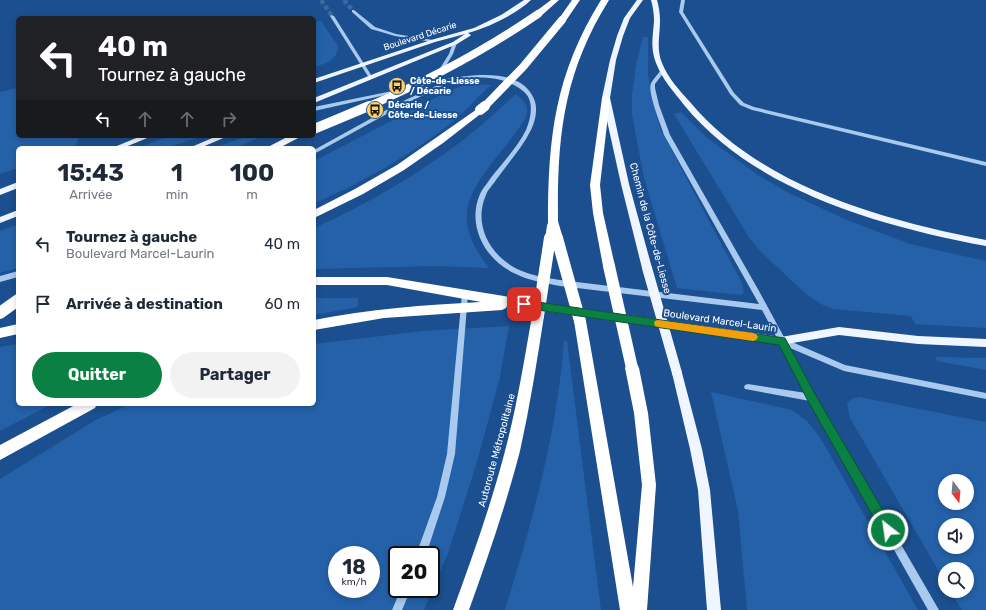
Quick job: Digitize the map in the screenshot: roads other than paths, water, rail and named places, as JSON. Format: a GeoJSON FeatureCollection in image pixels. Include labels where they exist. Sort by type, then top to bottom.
{"type":"FeatureCollection","features":[{"type":"Feature","properties":{"kind":"highway"},"geometry":{"type":"LineString","coordinates":[[316,128],[392,95],[461,62],[525,24],[555,0]]}},
{"type":"Feature","properties":{"kind":"highway"},"geometry":{"type":"LineString","coordinates":[[316,213],[347,199],[389,176],[428,151],[480,110],[507,85],[530,60],[576,0]]}},
{"type":"Feature","properties":{"kind":"highway"},"geometry":{"type":"LineString","coordinates":[[605,0],[590,24],[577,53],[562,103],[554,156],[553,222],[580,321],[628,610]]}},
{"type":"Feature","properties":{"kind":"highway"},"geometry":{"type":"LineString","coordinates":[[606,98],[595,185],[598,213],[641,413],[649,485],[639,610]]}},
{"type":"Feature","properties":{"kind":"highway"},"geometry":{"type":"LineString","coordinates":[[275,146],[293,138]]}},
{"type":"Feature","properties":{"kind":"highway","name":"Autoroute Métropolitaine"},"geometry":{"type":"LineString","coordinates":[[461,610],[478,565],[518,428],[526,393],[553,222]]}},
{"type":"Feature","properties":{"kind":"highway"},"geometry":{"type":"LineString","coordinates":[[316,281],[387,281],[524,304]]}},
{"type":"Feature","properties":{"kind":"highway"},"geometry":{"type":"LineString","coordinates":[[0,313],[16,301]]}},
{"type":"Feature","properties":{"kind":"highway"},"geometry":{"type":"LineString","coordinates":[[0,308],[16,304]]}},
{"type":"Feature","properties":{"kind":"highway"},"geometry":{"type":"LineString","coordinates":[[316,325],[366,316],[524,304]]}},
{"type":"Feature","properties":{"kind":"highway"},"geometry":{"type":"LineString","coordinates":[[0,333],[16,329]]}},
{"type":"Feature","properties":{"kind":"highway"},"geometry":{"type":"LineString","coordinates":[[0,453],[86,406]]}},
{"type":"Feature","properties":{"kind":"main road","name":"Boulevard Décarie"},"geometry":{"type":"LineString","coordinates":[[316,80],[433,41],[476,29],[503,16],[528,0]]}},
{"type":"Feature","properties":{"kind":"main road","name":"Chemin de la Côte-de-Liesse"},"geometry":{"type":"LineString","coordinates":[[640,0],[627,18],[620,36],[612,60],[606,98],[625,184],[692,429],[704,490],[714,610]]}},
{"type":"Feature","properties":{"kind":"main road"},"geometry":{"type":"LineString","coordinates":[[654,0],[657,16],[655,50],[663,71],[680,98],[709,128],[739,152],[779,176],[836,202],[887,220],[942,235],[986,244]]}},
{"type":"Feature","properties":{"kind":"main road"},"geometry":{"type":"LineString","coordinates":[[316,100],[455,43],[476,29]]}},
{"type":"Feature","properties":{"kind":"main road"},"geometry":{"type":"LineString","coordinates":[[121,146],[143,138]]}},
{"type":"Feature","properties":{"kind":"main road"},"geometry":{"type":"LineString","coordinates":[[198,146],[219,138]]}},
{"type":"Feature","properties":{"kind":"main road"},"geometry":{"type":"LineString","coordinates":[[0,192],[16,186]]}},
{"type":"Feature","properties":{"kind":"main road"},"geometry":{"type":"LineString","coordinates":[[0,220],[16,214]]}},
{"type":"Feature","properties":{"kind":"main road","name":"Boulevard Marcel-Laurin"},"geometry":{"type":"LineString","coordinates":[[524,304],[782,341],[839,331],[918,340],[986,343]]}},
{"type":"Feature","properties":{"kind":"street"},"geometry":{"type":"LineString","coordinates":[[683,0],[681,12],[724,82],[736,100],[742,104],[752,108],[986,164]]}},
{"type":"Feature","properties":{"kind":"street"},"geometry":{"type":"LineString","coordinates":[[353,11],[373,28],[395,35],[433,41]]}},
{"type":"Feature","properties":{"kind":"street"},"geometry":{"type":"LineString","coordinates":[[332,16],[371,78]]}},
{"type":"Feature","properties":{"kind":"street"},"geometry":{"type":"LineString","coordinates":[[414,97],[429,84],[442,69],[451,54],[455,43]]}},
{"type":"Feature","properties":{"kind":"street"},"geometry":{"type":"LineString","coordinates":[[663,71],[653,84],[653,88],[656,105],[667,135],[764,307],[812,398],[934,610]]}},
{"type":"Feature","properties":{"kind":"street"},"geometry":{"type":"LineString","coordinates":[[316,109],[429,84],[461,79],[481,76],[507,79],[525,89],[530,94],[534,110],[531,124],[521,141],[483,194],[478,214],[481,234],[491,253],[498,261],[518,273],[560,283],[764,307]]}},
{"type":"Feature","properties":{"kind":"street"},"geometry":{"type":"LineString","coordinates":[[316,151],[414,97],[461,79]]}},
{"type":"Feature","properties":{"kind":"street"},"geometry":{"type":"LineString","coordinates":[[0,279],[16,275]]}},
{"type":"Feature","properties":{"kind":"street"},"geometry":{"type":"LineString","coordinates":[[424,546],[440,497],[451,454],[465,294]]}},
{"type":"Feature","properties":{"kind":"street"},"geometry":{"type":"LineString","coordinates":[[782,341],[844,368],[986,396]]}},
{"type":"Feature","properties":{"kind":"street"},"geometry":{"type":"LineString","coordinates":[[748,387],[812,398]]}},
{"type":"Feature","properties":{"kind":"street"},"geometry":{"type":"LineString","coordinates":[[397,610],[402,598]]}},
{"type":"Feature","properties":{"kind":"tunnel"},"geometry":{"type":"LineString","coordinates":[[321,0],[332,16]]}},
{"type":"Feature","properties":{"kind":"tunnel"},"geometry":{"type":"LineString","coordinates":[[344,0],[353,11]]}},
{"type":"Feature","properties":{"kind":"place","name":"Côte-de-Liesse / Décarie"},"geometry":{"type":"Point","coordinates":[397,86]}},
{"type":"Feature","properties":{"kind":"place","name":"Décarie / Côte-de-Liesse"},"geometry":{"type":"Point","coordinates":[375,110]}}]}
